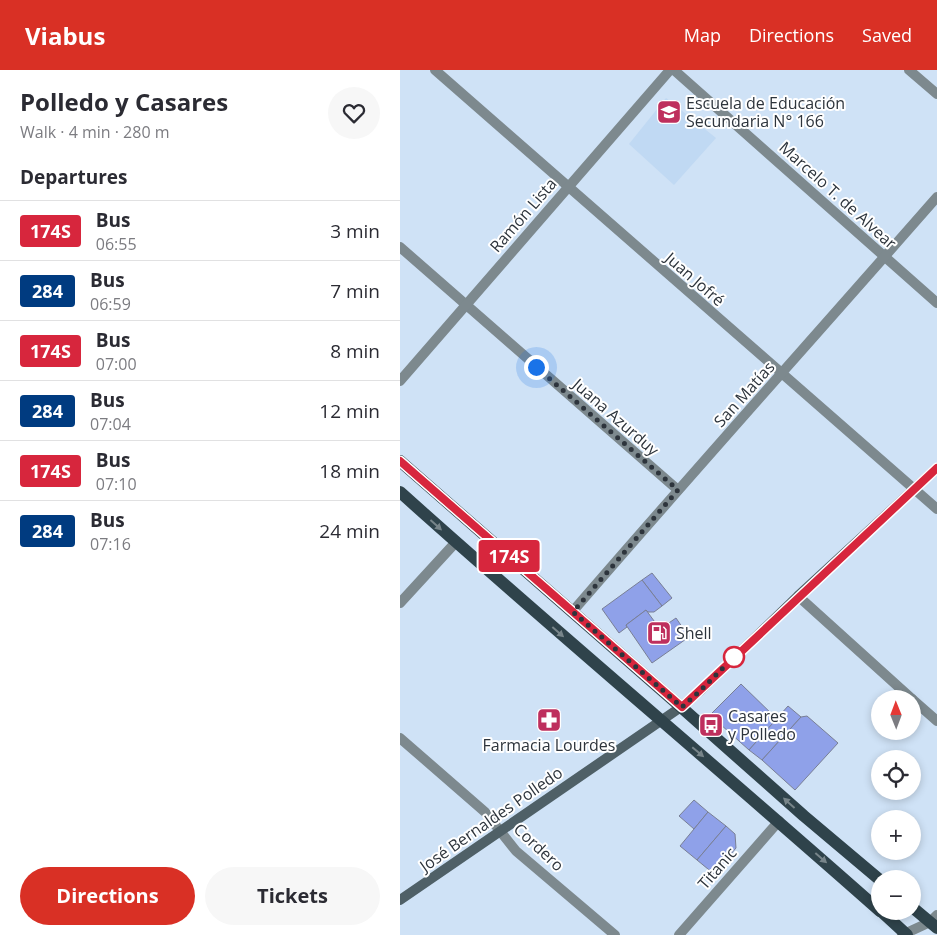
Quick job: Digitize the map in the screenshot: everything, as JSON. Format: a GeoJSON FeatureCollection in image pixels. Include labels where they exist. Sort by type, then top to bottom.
{"type":"FeatureCollection","features":[{"type":"Feature","properties":{"kind":"main road"},"geometry":{"type":"LineString","coordinates":[[400,462],[871,872]]}},
{"type":"Feature","properties":{"kind":"main road","name":"José Bernaldes Polledo"},"geometry":{"type":"LineString","coordinates":[[400,900],[682,707],[798,596],[937,468]]}},
{"type":"Feature","properties":{"kind":"main road"},"geometry":{"type":"LineString","coordinates":[[400,492],[871,903]]}},
{"type":"Feature","properties":{"kind":"main road"},"geometry":{"type":"LineString","coordinates":[[921,913],[935,922]]}},
{"type":"Feature","properties":{"kind":"main road"},"geometry":{"type":"LineString","coordinates":[[890,920],[905,934]]}},
{"type":"Feature","properties":{"kind":"street","name":"Juan Jofré"},"geometry":{"type":"LineString","coordinates":[[435,70],[937,509]]}},
{"type":"Feature","properties":{"kind":"street","name":"Ramón Lista"},"geometry":{"type":"LineString","coordinates":[[400,380],[670,70]]}},
{"type":"Feature","properties":{"kind":"street","name":"Marcelo T. de Alvear"},"geometry":{"type":"LineString","coordinates":[[674,70],[937,303]]}},
{"type":"Feature","properties":{"kind":"street"},"geometry":{"type":"LineString","coordinates":[[909,70],[937,94]]}},
{"type":"Feature","properties":{"kind":"street","name":"San Matías"},"geometry":{"type":"LineString","coordinates":[[573,612],[678,490],[937,197]]}},
{"type":"Feature","properties":{"kind":"street","name":"Juana Azurduy"},"geometry":{"type":"LineString","coordinates":[[400,247],[678,490]]}},
{"type":"Feature","properties":{"kind":"street"},"geometry":{"type":"LineString","coordinates":[[400,604],[456,542]]}},
{"type":"Feature","properties":{"kind":"street"},"geometry":{"type":"LineString","coordinates":[[798,596],[902,690]]}},
{"type":"Feature","properties":{"kind":"street"},"geometry":{"type":"LineString","coordinates":[[921,707],[937,721]]}},
{"type":"Feature","properties":{"kind":"street","name":"Cordero"},"geometry":{"type":"LineString","coordinates":[[400,738],[484,812],[516,851],[616,935]]}},
{"type":"Feature","properties":{"kind":"street","name":"Titanic"},"geometry":{"type":"LineString","coordinates":[[679,935],[779,821]]}},
{"type":"Feature","properties":{"kind":"street"},"geometry":{"type":"LineString","coordinates":[[905,934],[935,922]]}},
{"type":"Feature","properties":{"kind":"shaded area"},"geometry":{"type":"Polygon","coordinates":[[[666,98],[716,138],[674,185],[629,144],[666,98]]]}},
{"type":"Feature","properties":{"kind":"building"},"geometry":{"type":"Polygon","coordinates":[[[652,573],[672,598],[662,606],[642,580],[652,573]]]}},
{"type":"Feature","properties":{"kind":"building"},"geometry":{"type":"Polygon","coordinates":[[[642,580],[662,606],[654,612],[646,610],[626,625],[627,627],[619,633],[602,609],[642,580]]]}},
{"type":"Feature","properties":{"kind":"building","name":"Shell"},"geometry":{"type":"Polygon","coordinates":[[[646,610],[660,629],[676,618],[689,637],[652,663],[626,625],[646,610]]]}},
{"type":"Feature","properties":{"kind":"building"},"geometry":{"type":"Polygon","coordinates":[[[741,684],[777,719],[749,750],[710,715],[741,684]]]}},
{"type":"Feature","properties":{"kind":"building"},"geometry":{"type":"Polygon","coordinates":[[[788,706],[801,717],[762,760],[749,750],[788,706]]]}},
{"type":"Feature","properties":{"kind":"building"},"geometry":{"type":"Polygon","coordinates":[[[807,716],[838,743],[795,790],[762,760],[801,717],[807,716]]]}},
{"type":"Feature","properties":{"kind":"building"},"geometry":{"type":"Polygon","coordinates":[[[694,800],[708,812],[694,829],[679,816],[694,800]]]}},
{"type":"Feature","properties":{"kind":"building"},"geometry":{"type":"Polygon","coordinates":[[[708,812],[726,826],[697,860],[680,846],[708,812]]]}},
{"type":"Feature","properties":{"kind":"building"},"geometry":{"type":"Polygon","coordinates":[[[726,826],[735,834],[736,848],[714,874],[697,860],[726,826]]]}},
{"type":"Feature","properties":{"kind":"bus line","name":"174S"},"geometry":{"type":"LineString","coordinates":[[400,461],[682,707],[798,596],[937,468]]}},
{"type":"Feature","properties":{"kind":"place","name":"Escuela de Educación Secundaria N° 166"},"geometry":{"type":"Point","coordinates":[669,112]}},
{"type":"Feature","properties":{"kind":"place","name":"Shell"},"geometry":{"type":"Point","coordinates":[659,633]}},
{"type":"Feature","properties":{"kind":"place","name":"Farmacia Lourdes"},"geometry":{"type":"Point","coordinates":[549,720]}},
{"type":"Feature","properties":{"kind":"place","name":"Casares y Polledo"},"geometry":{"type":"Point","coordinates":[711,725]}},
{"type":"Feature","properties":{"kind":"route"},"geometry":{"type":"LineString","coordinates":[[536,367],[678,490],[573,612],[682,707],[737,654],[734,657]]}}]}
